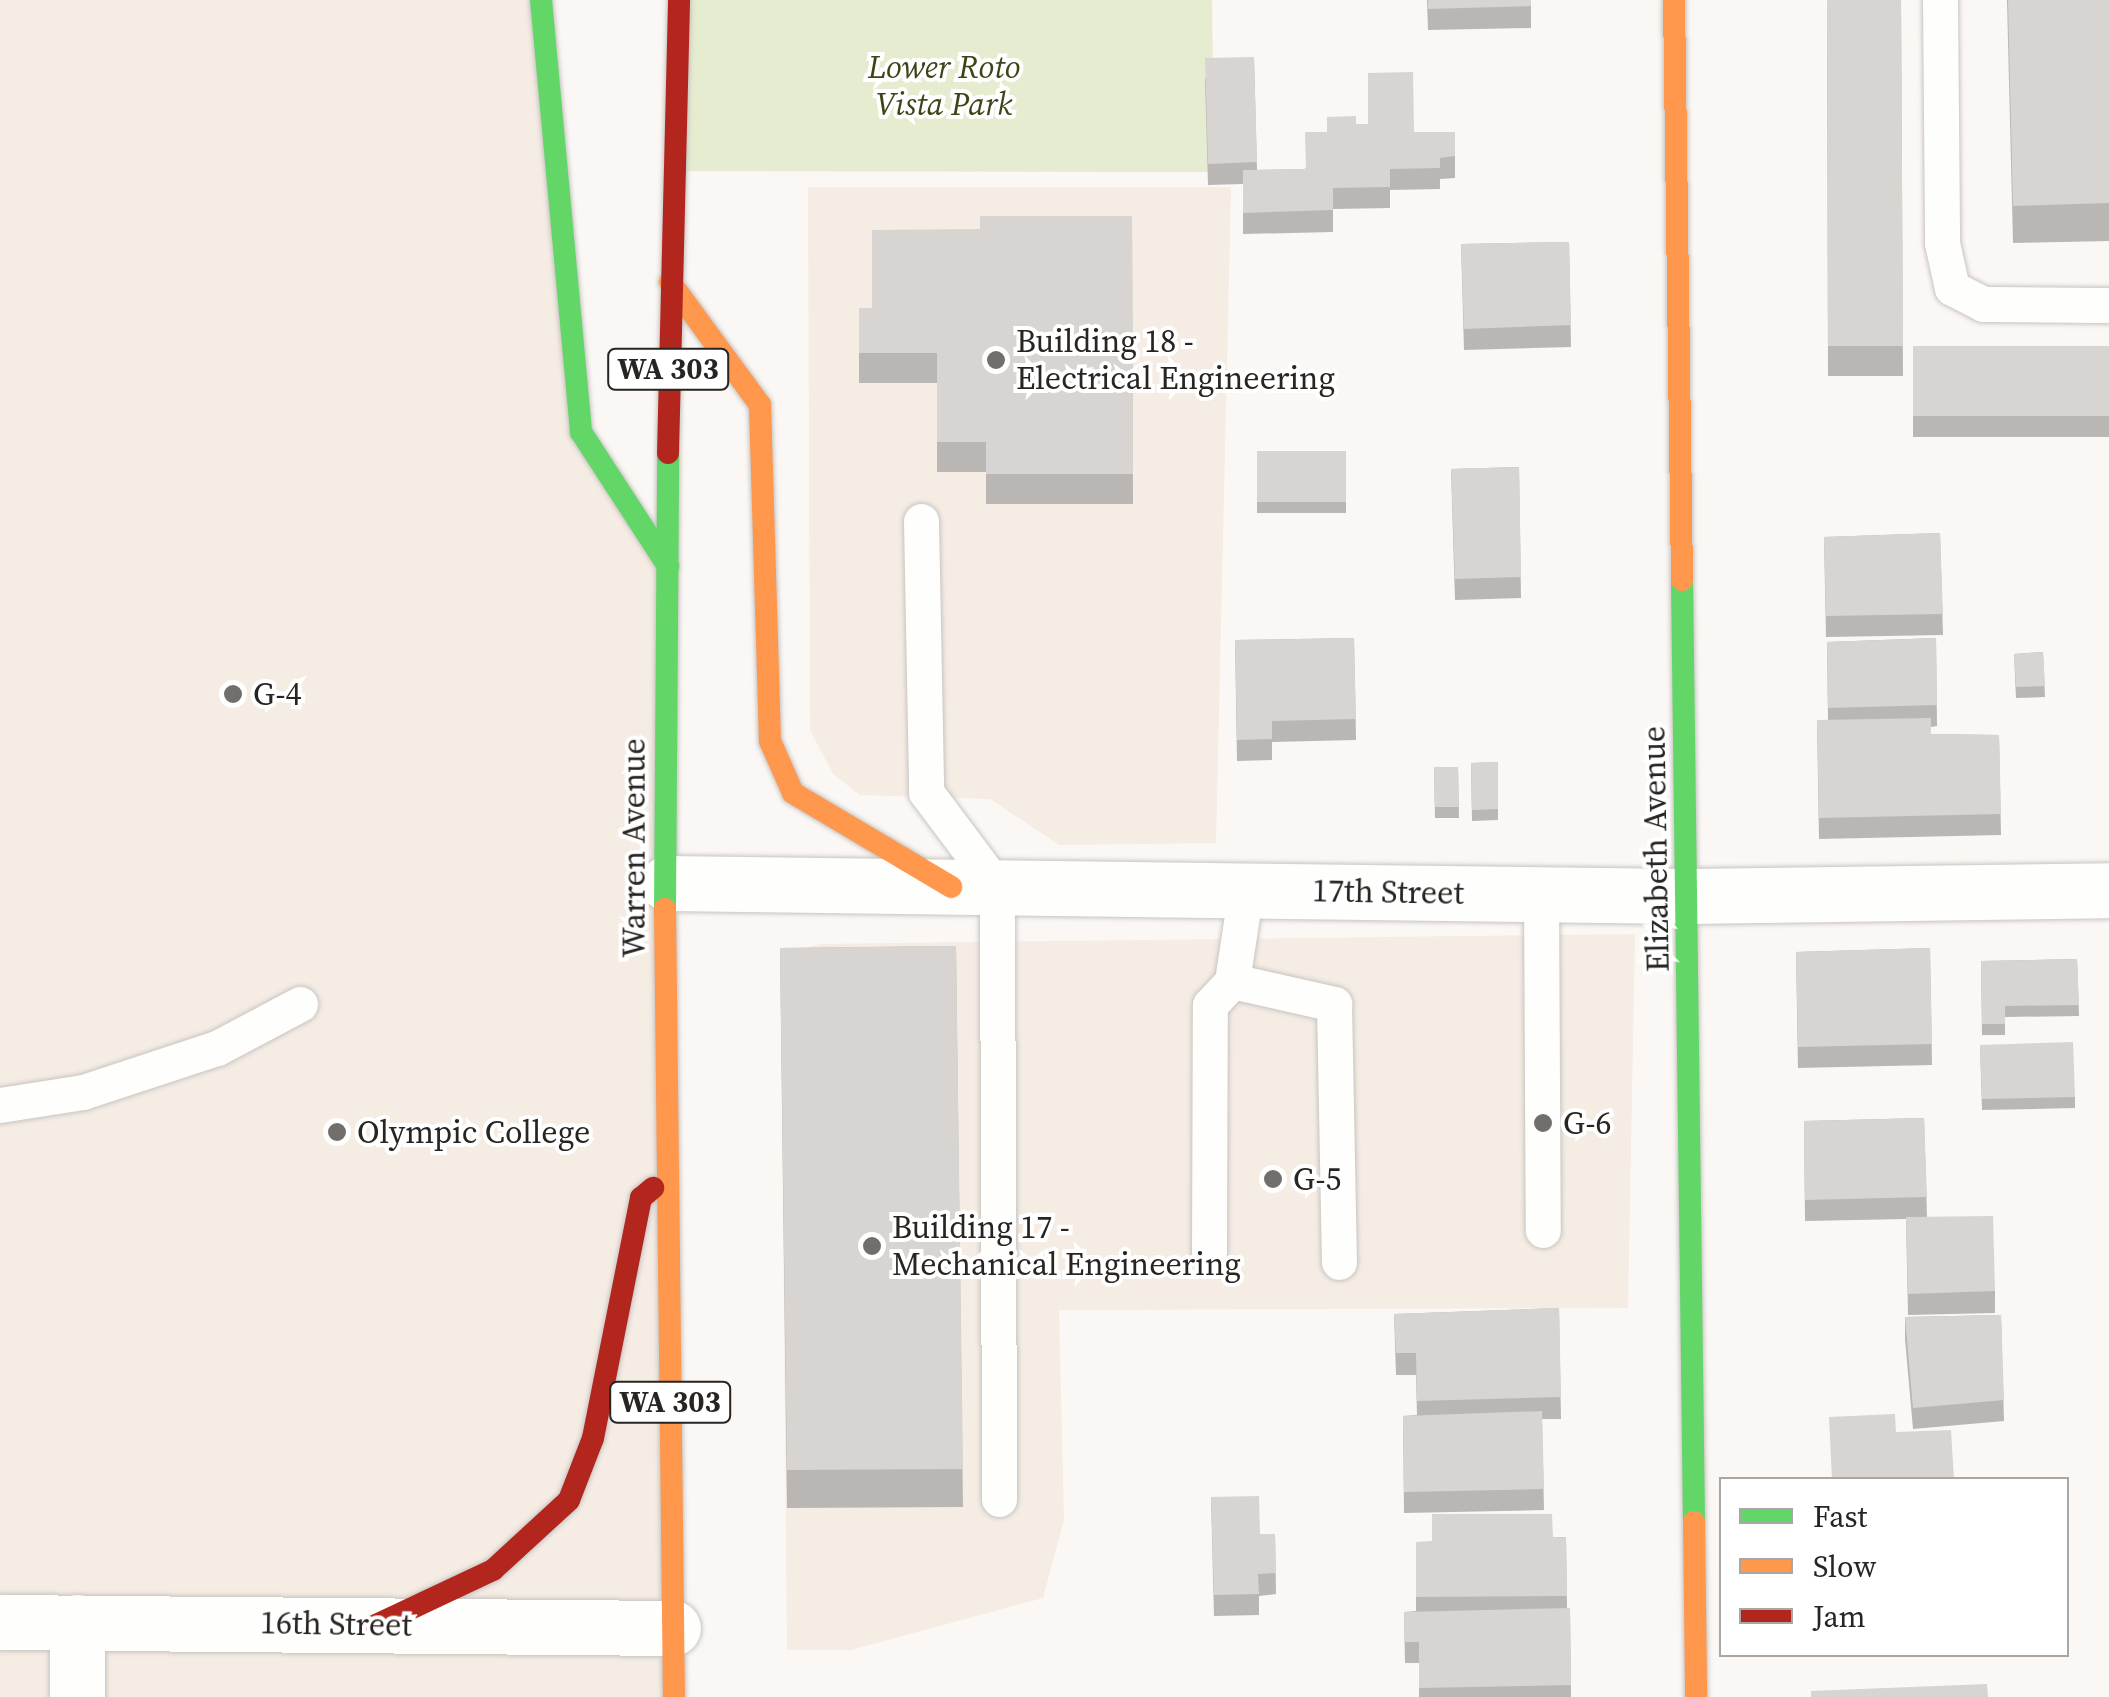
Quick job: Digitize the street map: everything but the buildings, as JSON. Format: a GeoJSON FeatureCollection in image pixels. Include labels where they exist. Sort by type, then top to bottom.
{"type":"FeatureCollection","features":[{"type":"Feature","properties":{"kind":"main road"},"geometry":{"type":"LineString","coordinates":[[540,0],[581,432],[668,566]]}},
{"type":"Feature","properties":{"kind":"main road","name":"Warren Avenue"},"geometry":{"type":"LineString","coordinates":[[674,1697],[666,1176],[670,282],[679,0]]}},
{"type":"Feature","properties":{"kind":"main road","name":"Elizabeth Avenue"},"geometry":{"type":"LineString","coordinates":[[1674,0],[1690,896],[1696,1697]]}},
{"type":"Feature","properties":{"kind":"main road"},"geometry":{"type":"LineString","coordinates":[[670,282],[760,405],[770,741],[793,793],[974,886]]}},
{"type":"Feature","properties":{"kind":"main road"},"geometry":{"type":"LineString","coordinates":[[376,1625],[493,1570],[569,1500],[593,1438],[642,1198],[666,1176]]}},
{"type":"Feature","properties":{"kind":"street","name":"17th Street"},"geometry":{"type":"LineString","coordinates":[[668,883],[1690,896],[2109,890]]}},
{"type":"Feature","properties":{"kind":"street","name":"16th Street"},"geometry":{"type":"LineString","coordinates":[[0,1622],[673,1628]]}},
{"type":"Feature","properties":{"kind":"street"},"geometry":{"type":"LineString","coordinates":[[77,1622],[77,1697]]}},
{"type":"Feature","properties":{"kind":"lane"},"geometry":{"type":"LineString","coordinates":[[1940,0],[1942,243],[1952,288],[1983,304],[2109,305]]}},
{"type":"Feature","properties":{"kind":"lane"},"geometry":{"type":"LineString","coordinates":[[922,521],[926,792],[974,886],[999,1499]]}},
{"type":"Feature","properties":{"kind":"lane"},"geometry":{"type":"LineString","coordinates":[[1209,1252],[1210,1005],[1232,981],[1246,890]]}},
{"type":"Feature","properties":{"kind":"lane"},"geometry":{"type":"LineString","coordinates":[[1541,893],[1543,1230]]}},
{"type":"Feature","properties":{"kind":"lane"},"geometry":{"type":"LineString","coordinates":[[1232,981],[1334,1004],[1338,1262]]}},
{"type":"Feature","properties":{"kind":"lane"},"geometry":{"type":"LineString","coordinates":[[0,1105],[83,1092],[216,1048],[300,1004]]}},
{"type":"Feature","properties":{"kind":"lane"},"geometry":{"type":"LineString","coordinates":[[0,1608],[77,1622]]}},
{"type":"Feature","properties":{"kind":"shaded area","name":"Olympic College"},"geometry":{"type":"Polygon","coordinates":[[[0,0],[541,0],[581,432],[668,566],[679,1697],[0,1697],[0,0]]]}},
{"type":"Feature","properties":{"kind":"shaded area"},"geometry":{"type":"Polygon","coordinates":[[[808,187],[1231,187],[1216,843],[1059,845],[990,799],[860,795],[833,774],[810,730],[808,187]]]}},
{"type":"Feature","properties":{"kind":"shaded area"},"geometry":{"type":"Polygon","coordinates":[[[1635,934],[1628,1308],[1059,1310],[1064,1520],[1043,1598],[851,1650],[787,1650],[781,975],[793,952],[820,944],[1635,934]]]}},
{"type":"Feature","properties":{"kind":"green space","name":"Lower Roto Vista Park"},"geometry":{"type":"Polygon","coordinates":[[[679,0],[1212,0],[1214,172],[674,171],[679,0]]]}},
{"type":"Feature","properties":{"kind":"traffic: fast"},"geometry":{"type":"LineString","coordinates":[[541,0],[581,432],[668,566]]}},
{"type":"Feature","properties":{"kind":"traffic: fast"},"geometry":{"type":"LineString","coordinates":[[665,909],[668,453]]}},
{"type":"Feature","properties":{"kind":"traffic: fast"},"geometry":{"type":"LineString","coordinates":[[1682,580],[1694,1522]]}},
{"type":"Feature","properties":{"kind":"traffic: slow"},"geometry":{"type":"LineString","coordinates":[[1674,0],[1682,580]]}},
{"type":"Feature","properties":{"kind":"traffic: slow"},"geometry":{"type":"LineString","coordinates":[[670,282],[760,405],[770,741],[793,793],[951,887]]}},
{"type":"Feature","properties":{"kind":"traffic: slow"},"geometry":{"type":"LineString","coordinates":[[665,909],[674,1697]]}},
{"type":"Feature","properties":{"kind":"traffic: slow"},"geometry":{"type":"LineString","coordinates":[[1694,1522],[1696,1697]]}},
{"type":"Feature","properties":{"kind":"traffic: jam"},"geometry":{"type":"LineString","coordinates":[[668,453],[679,0]]}},
{"type":"Feature","properties":{"kind":"traffic: jam"},"geometry":{"type":"LineString","coordinates":[[376,1625],[493,1570],[569,1500],[593,1438],[641,1198],[653,1188]]}},
{"type":"Feature","properties":{"kind":"place","name":"Building 18 - Electrical Engineering"},"geometry":{"type":"Point","coordinates":[996,360]}},
{"type":"Feature","properties":{"kind":"place","name":"G-4"},"geometry":{"type":"Point","coordinates":[233,694]}},
{"type":"Feature","properties":{"kind":"place","name":"G-6"},"geometry":{"type":"Point","coordinates":[1543,1123]}},
{"type":"Feature","properties":{"kind":"place","name":"Olympic College"},"geometry":{"type":"Point","coordinates":[337,1132]}},
{"type":"Feature","properties":{"kind":"place","name":"G-5"},"geometry":{"type":"Point","coordinates":[1273,1179]}},
{"type":"Feature","properties":{"kind":"place","name":"Building 17 - Mechanical Engineering"},"geometry":{"type":"Point","coordinates":[872,1246]}}]}
